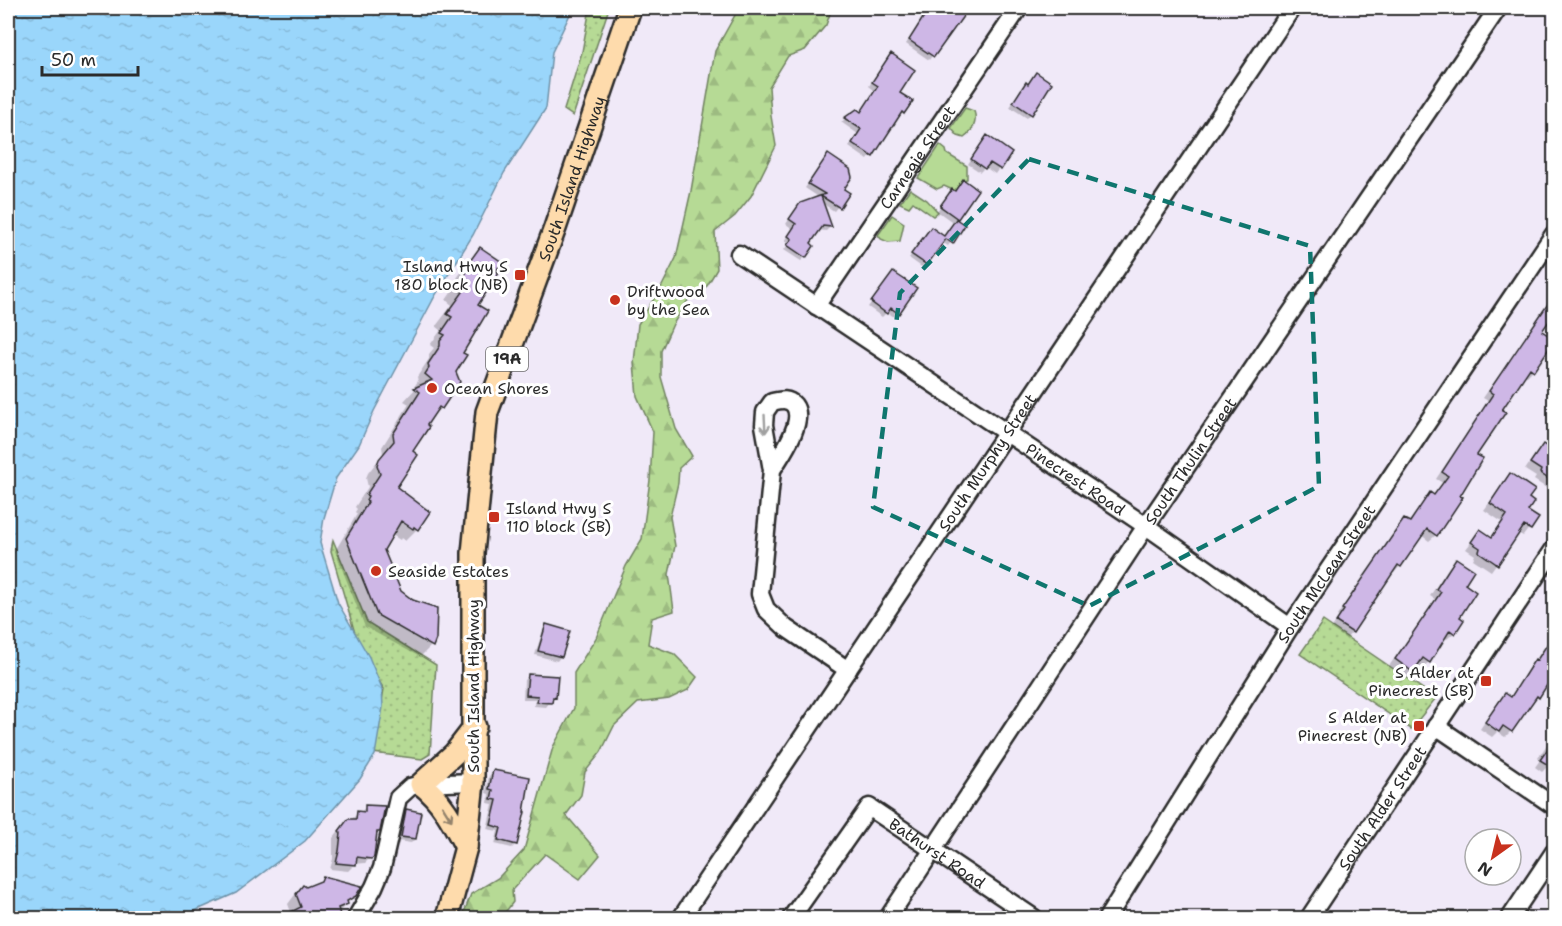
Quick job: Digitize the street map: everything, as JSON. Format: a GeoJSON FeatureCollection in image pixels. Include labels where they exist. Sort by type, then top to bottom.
{"type":"FeatureCollection","features":[{"type":"Feature","properties":{"kind":"main road","name":"South Island Highway"},"geometry":{"type":"LineString","coordinates":[[447,918],[466,848],[473,782],[475,727],[473,553],[487,412],[555,228],[630,8]]}},
{"type":"Feature","properties":{"kind":"main road"},"geometry":{"type":"LineString","coordinates":[[466,848],[441,804],[432,792],[421,784],[455,753],[475,727]]}},
{"type":"Feature","properties":{"kind":"street","name":"Carnegie Street"},"geometry":{"type":"LineString","coordinates":[[816,306],[1019,8]]}},
{"type":"Feature","properties":{"kind":"street","name":"South Murphy Street"},"geometry":{"type":"LineString","coordinates":[[681,918],[1292,8]]}},
{"type":"Feature","properties":{"kind":"street","name":"South Thulin Street"},"geometry":{"type":"LineString","coordinates":[[888,918],[1146,526],[1498,8]]}},
{"type":"Feature","properties":{"kind":"street","name":"South McLean Street"},"geometry":{"type":"LineString","coordinates":[[1107,918],[1290,627],[1554,234]]}},
{"type":"Feature","properties":{"kind":"street","name":"Pinecrest Road"},"geometry":{"type":"LineString","coordinates":[[739,254],[1146,526],[1290,627]]}},
{"type":"Feature","properties":{"kind":"street"},"geometry":{"type":"LineString","coordinates":[[772,470],[760,594],[766,609],[786,628],[848,670]]}},
{"type":"Feature","properties":{"kind":"street","name":"South Alder Street"},"geometry":{"type":"LineString","coordinates":[[1309,918],[1554,549]]}},
{"type":"Feature","properties":{"kind":"street"},"geometry":{"type":"LineString","coordinates":[[1436,726],[1554,806]]}},
{"type":"Feature","properties":{"kind":"street"},"geometry":{"type":"LineString","coordinates":[[356,918],[374,887],[381,868],[398,798],[410,787],[421,784],[473,782]]}},
{"type":"Feature","properties":{"kind":"street","name":"Bathurst Road"},"geometry":{"type":"LineString","coordinates":[[791,918],[869,807],[1034,918]]}},
{"type":"Feature","properties":{"kind":"street"},"geometry":{"type":"LineString","coordinates":[[1510,918],[1554,852]]}},
{"type":"Feature","properties":{"kind":"highlighted area"},"geometry":{"type":"Polygon","coordinates":[[[1029,159],[1310,246],[1319,486],[1089,606],[873,507],[900,293],[1029,159]]]}},
{"type":"Feature","properties":{"kind":"green space"},"geometry":{"type":"Polygon","coordinates":[[[590,8],[609,8],[573,116],[564,110],[582,52],[590,8]]]}},
{"type":"Feature","properties":{"kind":"green space"},"geometry":{"type":"Polygon","coordinates":[[[739,8],[832,8],[826,25],[805,50],[788,56],[769,87],[776,146],[751,196],[735,216],[715,232],[717,269],[707,286],[690,297],[673,324],[661,351],[661,377],[676,429],[692,456],[679,468],[670,517],[675,546],[669,574],[674,611],[652,618],[648,644],[674,654],[697,677],[688,690],[669,699],[638,703],[614,726],[601,752],[585,772],[581,795],[566,815],[600,855],[580,879],[545,854],[512,890],[513,902],[501,918],[462,918],[471,894],[498,878],[524,850],[553,747],[574,708],[574,673],[596,638],[626,566],[642,539],[650,480],[653,432],[637,396],[634,363],[638,324],[662,286],[676,258],[691,191],[715,51],[739,8]]]}},
{"type":"Feature","properties":{"kind":"green space"},"geometry":{"type":"Polygon","coordinates":[[[965,108],[974,111],[975,123],[964,138],[958,136],[951,128],[965,108]]]}},
{"type":"Feature","properties":{"kind":"green space"},"geometry":{"type":"Polygon","coordinates":[[[940,145],[947,154],[967,166],[967,179],[963,180],[955,191],[944,186],[937,189],[918,178],[940,145]]]}},
{"type":"Feature","properties":{"kind":"green space"},"geometry":{"type":"Polygon","coordinates":[[[910,189],[927,200],[938,212],[933,216],[913,202],[909,207],[900,203],[910,189]]]}},
{"type":"Feature","properties":{"kind":"green space"},"geometry":{"type":"Polygon","coordinates":[[[892,215],[904,223],[900,241],[888,242],[878,235],[892,215]]]}},
{"type":"Feature","properties":{"kind":"green space"},"geometry":{"type":"Polygon","coordinates":[[[333,540],[367,622],[436,665],[430,754],[422,759],[373,753],[384,689],[361,654],[331,551],[333,540]]]}},
{"type":"Feature","properties":{"kind":"green space"},"geometry":{"type":"Polygon","coordinates":[[[1323,621],[1436,698],[1411,729],[1300,654],[1323,621]]]}},
{"type":"Feature","properties":{"kind":"water"},"geometry":{"type":"Polygon","coordinates":[[[8,8],[573,8],[552,52],[546,108],[504,173],[473,235],[435,296],[374,411],[359,445],[336,478],[324,518],[320,543],[338,603],[369,657],[382,688],[383,707],[375,755],[360,779],[305,841],[236,893],[179,918],[8,918],[8,8]]]}},
{"type":"Feature","properties":{"kind":"building"},"geometry":{"type":"Polygon","coordinates":[[[969,8],[934,57],[909,40],[928,10],[969,8]]]}},
{"type":"Feature","properties":{"kind":"building"},"geometry":{"type":"Polygon","coordinates":[[[891,53],[915,70],[900,93],[913,101],[904,114],[902,112],[873,157],[852,143],[861,129],[844,118],[857,109],[861,112],[878,86],[872,82],[891,53]]]}},
{"type":"Feature","properties":{"kind":"building"},"geometry":{"type":"Polygon","coordinates":[[[1036,72],[1052,83],[1032,115],[1013,102],[1026,82],[1028,84],[1036,72]]]}},
{"type":"Feature","properties":{"kind":"building"},"geometry":{"type":"Polygon","coordinates":[[[987,135],[1012,153],[1001,170],[990,163],[985,169],[971,159],[987,135]]]}},
{"type":"Feature","properties":{"kind":"building"},"geometry":{"type":"Polygon","coordinates":[[[828,154],[850,169],[852,177],[844,189],[850,193],[840,208],[821,196],[832,227],[823,226],[811,243],[814,246],[806,258],[787,245],[792,239],[788,236],[796,224],[789,219],[800,203],[825,194],[808,184],[828,154]]]}},
{"type":"Feature","properties":{"kind":"building"},"geometry":{"type":"Polygon","coordinates":[[[963,179],[978,190],[958,219],[940,206],[952,189],[955,191],[963,179]]]}},
{"type":"Feature","properties":{"kind":"building"},"geometry":{"type":"Polygon","coordinates":[[[956,219],[965,225],[953,244],[946,239],[927,265],[911,254],[931,227],[944,236],[956,219]]]}},
{"type":"Feature","properties":{"kind":"building"},"geometry":{"type":"Polygon","coordinates":[[[480,247],[502,262],[496,271],[499,273],[478,305],[488,311],[463,353],[467,355],[456,372],[460,382],[442,409],[439,407],[427,425],[429,427],[413,451],[418,455],[397,487],[430,512],[418,530],[401,521],[384,550],[401,591],[413,600],[437,608],[436,639],[433,647],[377,615],[346,538],[368,502],[366,495],[380,474],[377,465],[379,459],[394,441],[393,434],[420,392],[414,388],[432,380],[425,374],[429,368],[428,364],[445,335],[441,333],[452,317],[447,314],[463,292],[456,288],[470,267],[467,265],[480,247]]]}},
{"type":"Feature","properties":{"kind":"building"},"geometry":{"type":"Polygon","coordinates":[[[893,272],[917,288],[899,314],[891,308],[887,314],[871,302],[893,272]]]}},
{"type":"Feature","properties":{"kind":"building"},"geometry":{"type":"Polygon","coordinates":[[[1554,295],[1554,314],[1542,331],[1554,341],[1534,371],[1530,368],[1502,410],[1506,412],[1477,455],[1483,458],[1460,496],[1463,497],[1437,536],[1427,529],[1401,567],[1398,565],[1353,633],[1336,622],[1344,610],[1342,609],[1404,519],[1410,522],[1430,492],[1434,495],[1448,476],[1442,472],[1493,394],[1489,391],[1554,295]]]}},
{"type":"Feature","properties":{"kind":"building"},"geometry":{"type":"Polygon","coordinates":[[[1554,433],[1554,483],[1530,463],[1543,444],[1546,446],[1554,433]]]}},
{"type":"Feature","properties":{"kind":"building"},"geometry":{"type":"Polygon","coordinates":[[[1510,473],[1535,490],[1529,498],[1534,502],[1528,511],[1539,518],[1531,530],[1524,526],[1498,565],[1479,552],[1480,548],[1471,542],[1480,529],[1492,537],[1507,515],[1490,503],[1510,473]]]}},
{"type":"Feature","properties":{"kind":"building"},"geometry":{"type":"Polygon","coordinates":[[[1456,558],[1474,570],[1465,584],[1476,592],[1460,617],[1464,620],[1455,634],[1450,630],[1430,663],[1423,658],[1413,672],[1395,659],[1441,592],[1436,589],[1456,558]]]}},
{"type":"Feature","properties":{"kind":"building"},"geometry":{"type":"Polygon","coordinates":[[[546,624],[570,631],[562,657],[538,651],[546,624]]]}},
{"type":"Feature","properties":{"kind":"building"},"geometry":{"type":"Polygon","coordinates":[[[1554,634],[1554,674],[1539,698],[1537,696],[1512,732],[1503,726],[1499,732],[1485,722],[1505,693],[1511,697],[1554,634]]]}},
{"type":"Feature","properties":{"kind":"building"},"geometry":{"type":"Polygon","coordinates":[[[528,674],[558,676],[556,698],[553,697],[552,703],[537,702],[538,696],[526,695],[528,674]]]}},
{"type":"Feature","properties":{"kind":"building"},"geometry":{"type":"Polygon","coordinates":[[[1554,740],[1554,760],[1550,766],[1540,760],[1554,740]]]}},
{"type":"Feature","properties":{"kind":"building"},"geometry":{"type":"Polygon","coordinates":[[[493,770],[530,777],[517,845],[498,840],[501,828],[491,825],[497,800],[491,799],[493,790],[489,789],[493,770]]]}},
{"type":"Feature","properties":{"kind":"building"},"geometry":{"type":"Polygon","coordinates":[[[365,805],[385,806],[380,832],[377,832],[374,857],[371,859],[357,857],[356,865],[336,863],[341,833],[339,831],[348,819],[356,819],[357,811],[365,812],[365,805]]]}},
{"type":"Feature","properties":{"kind":"building"},"geometry":{"type":"Polygon","coordinates":[[[406,809],[421,812],[416,839],[401,837],[406,809]]]}},
{"type":"Feature","properties":{"kind":"building"},"geometry":{"type":"Polygon","coordinates":[[[323,876],[362,886],[356,896],[347,901],[348,904],[338,908],[341,918],[300,918],[291,912],[301,907],[296,894],[303,885],[306,887],[321,881],[323,876]]]}},
{"type":"Feature","properties":{"kind":"place","name":"Island Hwy S 180 block (NB)"},"geometry":{"type":"Point","coordinates":[520,275]}},
{"type":"Feature","properties":{"kind":"place","name":"Driftwood by the Sea"},"geometry":{"type":"Point","coordinates":[615,300]}},
{"type":"Feature","properties":{"kind":"place","name":"Ocean Shores"},"geometry":{"type":"Point","coordinates":[432,388]}},
{"type":"Feature","properties":{"kind":"place","name":"Island Hwy S 110 block (SB)"},"geometry":{"type":"Point","coordinates":[494,517]}},
{"type":"Feature","properties":{"kind":"place","name":"Seaside Estates"},"geometry":{"type":"Point","coordinates":[376,571]}},
{"type":"Feature","properties":{"kind":"place","name":"S Alder at Pinecrest (SB)"},"geometry":{"type":"Point","coordinates":[1486,681]}},
{"type":"Feature","properties":{"kind":"place","name":"S Alder at Pinecrest (NB)"},"geometry":{"type":"Point","coordinates":[1419,726]}}]}
